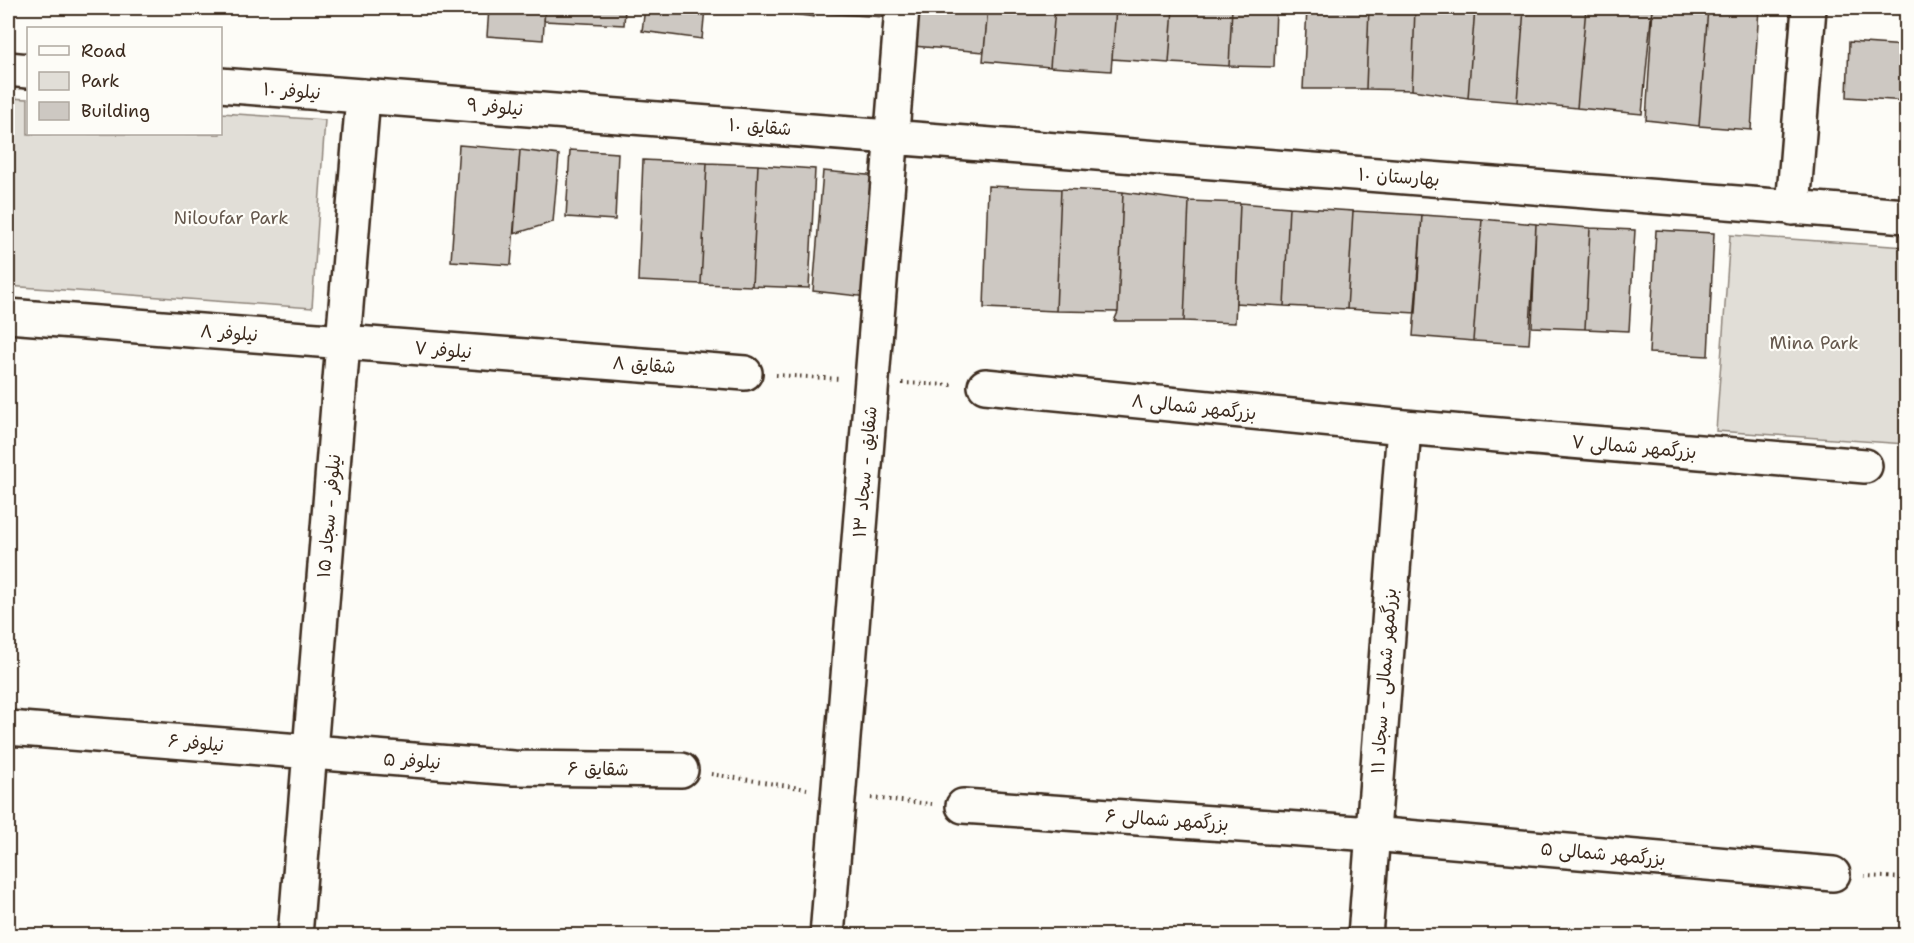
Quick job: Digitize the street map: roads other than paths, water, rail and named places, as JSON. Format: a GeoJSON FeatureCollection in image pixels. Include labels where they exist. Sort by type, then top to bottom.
{"type":"FeatureCollection","features":[{"type":"Feature","properties":{"kind":"street","name":"شقایق - سجاد ۱۳"},"geometry":{"type":"LineString","coordinates":[[827,936],[902,8]]}},
{"type":"Feature","properties":{"kind":"street"},"geometry":{"type":"LineString","coordinates":[[1793,208],[1809,8]]}},
{"type":"Feature","properties":{"kind":"street"},"geometry":{"type":"LineString","coordinates":[[8,69],[27,71]]}},
{"type":"Feature","properties":{"kind":"street","name":"نیلوفر ۱۰"},"geometry":{"type":"LineString","coordinates":[[222,86],[363,96]]}},
{"type":"Feature","properties":{"kind":"street","name":"نیلوفر ۹"},"geometry":{"type":"LineString","coordinates":[[363,96],[628,117]]}},
{"type":"Feature","properties":{"kind":"street","name":"نیلوفر - سجاد ۱۵"},"geometry":{"type":"LineString","coordinates":[[295,936],[363,96]]}},
{"type":"Feature","properties":{"kind":"street","name":"شقایق ۱۰"},"geometry":{"type":"LineString","coordinates":[[628,117],[892,138]]}},
{"type":"Feature","properties":{"kind":"street","name":"بهارستان ۱۰"},"geometry":{"type":"LineString","coordinates":[[892,138],[1906,216]]}},
{"type":"Feature","properties":{"kind":"street","name":"نیلوفر ۸"},"geometry":{"type":"LineString","coordinates":[[8,316],[343,342]]}},
{"type":"Feature","properties":{"kind":"street","name":"نیلوفر ۷"},"geometry":{"type":"LineString","coordinates":[[343,342],[544,358]]}},
{"type":"Feature","properties":{"kind":"street","name":"شقایق ۸"},"geometry":{"type":"LineString","coordinates":[[544,358],[745,373]]}},
{"type":"Feature","properties":{"kind":"street","name":"بزرگمهر شمالی ۸"},"geometry":{"type":"LineString","coordinates":[[985,386],[1404,427]]}},
{"type":"Feature","properties":{"kind":"street","name":"بزرگمهر شمالی ۷"},"geometry":{"type":"LineString","coordinates":[[1404,427],[1865,466]]}},
{"type":"Feature","properties":{"kind":"street","name":"بزرگمهر شمالی - سجاد ۱۱"},"geometry":{"type":"LineString","coordinates":[[1365,936],[1404,427]]}},
{"type":"Feature","properties":{"kind":"street","name":"نیلوفر ۶"},"geometry":{"type":"LineString","coordinates":[[8,728],[310,753]]}},
{"type":"Feature","properties":{"kind":"street","name":"نیلوفر ۵"},"geometry":{"type":"LineString","coordinates":[[310,753],[514,768]]}},
{"type":"Feature","properties":{"kind":"street","name":"شقایق ۶"},"geometry":{"type":"LineString","coordinates":[[514,768],[681,770]]}},
{"type":"Feature","properties":{"kind":"street","name":"بزرگمهر شمالی ۶"},"geometry":{"type":"LineString","coordinates":[[963,806],[1372,834]]}},
{"type":"Feature","properties":{"kind":"street","name":"بزرگمهر شمالی ۵"},"geometry":{"type":"LineString","coordinates":[[1372,834],[1833,874]]}},
{"type":"Feature","properties":{"kind":"park label","name":"Niloufar Park"},"geometry":{"type":"Point","coordinates":[231,218]}},
{"type":"Feature","properties":{"kind":"park label","name":"Mina Park"},"geometry":{"type":"Point","coordinates":[1814,343]}}]}
